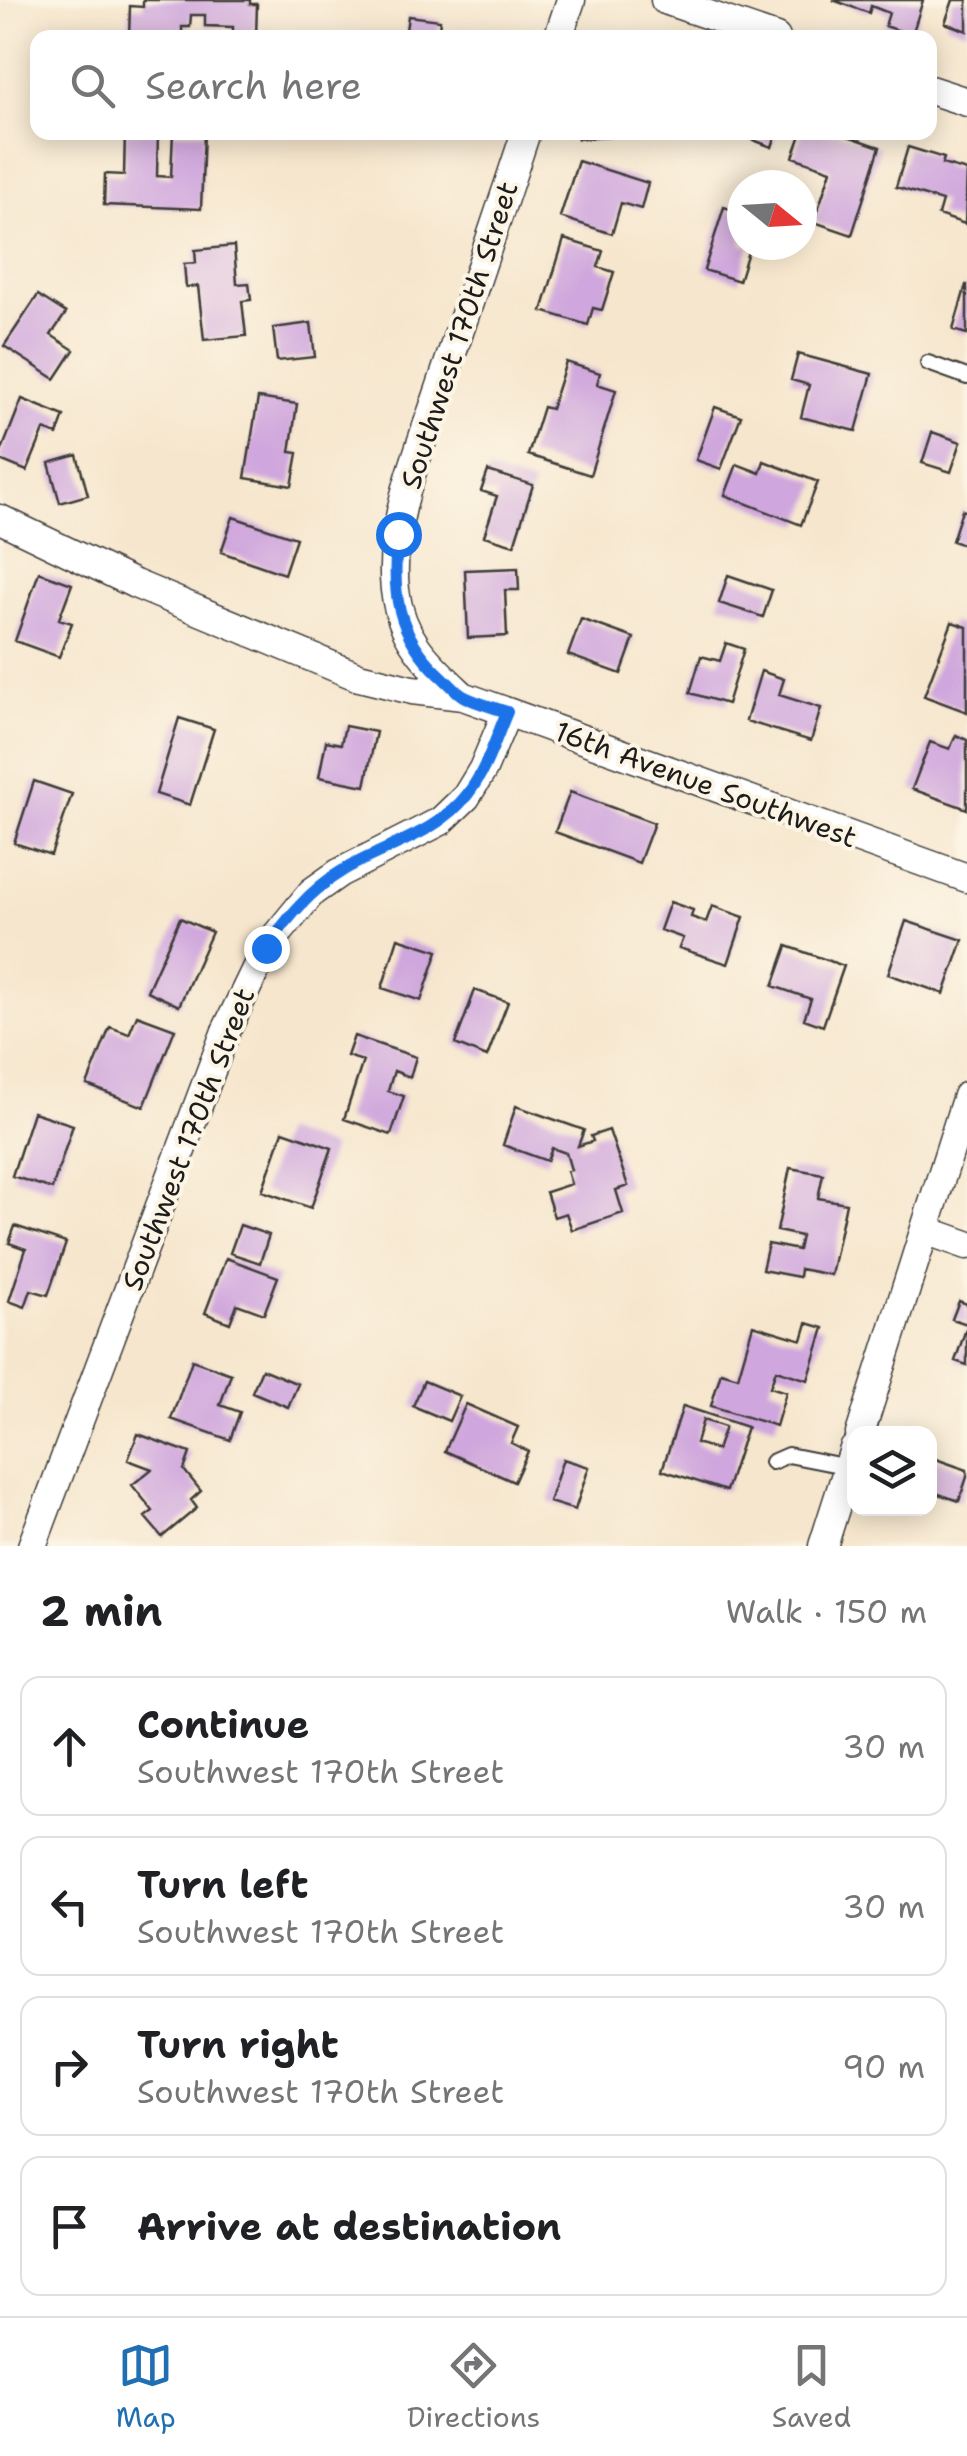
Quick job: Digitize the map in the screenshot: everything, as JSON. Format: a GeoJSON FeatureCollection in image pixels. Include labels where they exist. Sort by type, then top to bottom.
{"type":"FeatureCollection","features":[{"type":"Feature","properties":{"kind":"street"},"geometry":{"type":"LineString","coordinates":[[561,30],[571,0]]}},
{"type":"Feature","properties":{"kind":"street"},"geometry":{"type":"LineString","coordinates":[[665,0],[753,30]]}},
{"type":"Feature","properties":{"kind":"street"},"geometry":{"type":"LineString","coordinates":[[937,92],[967,102]]}},
{"type":"Feature","properties":{"kind":"street","name":"Southwest 170th Street"},"geometry":{"type":"LineString","coordinates":[[463,696],[410,640],[395,594],[394,568],[406,493],[523,140]]}},
{"type":"Feature","properties":{"kind":"street","name":"16th Avenue Southwest"},"geometry":{"type":"LineString","coordinates":[[0,519],[136,584],[359,677],[412,690],[463,696],[967,878]]}},
{"type":"Feature","properties":{"kind":"street","name":"Southwest 170th Street"},"geometry":{"type":"LineString","coordinates":[[32,1546],[226,1031],[266,948],[312,892],[372,854],[441,821],[466,797],[484,769],[507,712]]}},
{"type":"Feature","properties":{"kind":"street"},"geometry":{"type":"LineString","coordinates":[[863,1426],[967,1096]]}},
{"type":"Feature","properties":{"kind":"street"},"geometry":{"type":"LineString","coordinates":[[926,1230],[967,1245]]}},
{"type":"Feature","properties":{"kind":"street"},"geometry":{"type":"LineString","coordinates":[[823,1546],[847,1473]]}},
{"type":"Feature","properties":{"kind":"lane"},"geometry":{"type":"LineString","coordinates":[[928,363],[967,377]]}},
{"type":"Feature","properties":{"kind":"lane"},"geometry":{"type":"LineString","coordinates":[[772,1462],[788,1455],[847,1458]]}},
{"type":"Feature","properties":{"kind":"building"},"geometry":{"type":"Polygon","coordinates":[[[143,0],[250,0],[250,4],[257,4],[256,30],[205,26],[205,15],[191,15],[190,27],[182,30],[129,30],[130,6],[143,7],[143,0]]]}},
{"type":"Feature","properties":{"kind":"building"},"geometry":{"type":"Polygon","coordinates":[[[833,0],[923,0],[914,30],[885,26],[889,13],[871,6],[869,13],[833,0]]]}},
{"type":"Feature","properties":{"kind":"building"},"geometry":{"type":"Polygon","coordinates":[[[953,0],[967,0],[967,31],[945,23],[953,0]]]}},
{"type":"Feature","properties":{"kind":"building"},"geometry":{"type":"Polygon","coordinates":[[[408,16],[440,20],[439,30],[406,30],[408,16]]]}},
{"type":"Feature","properties":{"kind":"building"},"geometry":{"type":"Polygon","coordinates":[[[125,140],[158,140],[157,176],[171,177],[173,140],[204,140],[201,209],[104,205],[105,174],[124,175],[125,140]]]}},
{"type":"Feature","properties":{"kind":"building"},"geometry":{"type":"Polygon","coordinates":[[[753,140],[774,140],[772,147],[753,140]]]}},
{"type":"Feature","properties":{"kind":"building"},"geometry":{"type":"Polygon","coordinates":[[[799,140],[859,140],[880,147],[852,235],[817,223],[831,170],[793,157],[799,140]]]}},
{"type":"Feature","properties":{"kind":"building"},"geometry":{"type":"Polygon","coordinates":[[[908,147],[944,158],[942,164],[967,171],[965,224],[938,215],[942,201],[896,187],[908,147]]]}},
{"type":"Feature","properties":{"kind":"building"},"geometry":{"type":"Polygon","coordinates":[[[578,161],[648,183],[641,209],[621,203],[612,234],[560,217],[578,161]]]}},
{"type":"Feature","properties":{"kind":"building"},"geometry":{"type":"Polygon","coordinates":[[[724,207],[727,208],[727,260],[745,260],[739,281],[704,270],[724,207]]]}},
{"type":"Feature","properties":{"kind":"building"},"geometry":{"type":"Polygon","coordinates":[[[564,239],[603,251],[598,267],[614,272],[602,310],[593,308],[588,325],[542,311],[564,239]]]}},
{"type":"Feature","properties":{"kind":"building"},"geometry":{"type":"Polygon","coordinates":[[[234,246],[237,284],[249,283],[251,300],[242,301],[246,336],[204,340],[198,286],[186,287],[184,264],[196,263],[195,250],[234,246]]]}},
{"type":"Feature","properties":{"kind":"building"},"geometry":{"type":"Polygon","coordinates":[[[967,285],[967,334],[953,330],[967,285]]]}},
{"type":"Feature","properties":{"kind":"building"},"geometry":{"type":"Polygon","coordinates":[[[38,295],[66,313],[51,335],[74,350],[55,379],[4,346],[38,295]]]}},
{"type":"Feature","properties":{"kind":"building"},"geometry":{"type":"Polygon","coordinates":[[[311,323],[315,357],[277,361],[273,328],[311,323]]]}},
{"type":"Feature","properties":{"kind":"building"},"geometry":{"type":"Polygon","coordinates":[[[798,354],[872,374],[856,431],[801,417],[809,385],[791,380],[798,354]]]}},
{"type":"Feature","properties":{"kind":"building"},"geometry":{"type":"Polygon","coordinates":[[[566,362],[600,373],[597,384],[616,390],[590,475],[528,455],[543,407],[551,409],[566,362]]]}},
{"type":"Feature","properties":{"kind":"building"},"geometry":{"type":"Polygon","coordinates":[[[258,398],[297,404],[290,452],[298,453],[292,486],[245,478],[258,398]]]}},
{"type":"Feature","properties":{"kind":"building"},"geometry":{"type":"Polygon","coordinates":[[[22,399],[64,416],[57,435],[44,430],[27,471],[0,460],[22,399]]]}},
{"type":"Feature","properties":{"kind":"building"},"geometry":{"type":"Polygon","coordinates":[[[715,407],[741,416],[721,469],[696,460],[715,407]]]}},
{"type":"Feature","properties":{"kind":"building"},"geometry":{"type":"Polygon","coordinates":[[[932,432],[961,442],[951,472],[922,463],[932,432]]]}},
{"type":"Feature","properties":{"kind":"building"},"geometry":{"type":"Polygon","coordinates":[[[77,455],[88,495],[60,503],[49,463],[77,455]]]}},
{"type":"Feature","properties":{"kind":"building"},"geometry":{"type":"Polygon","coordinates":[[[764,461],[818,482],[801,525],[725,495],[737,464],[760,473],[764,461]]]}},
{"type":"Feature","properties":{"kind":"building"},"geometry":{"type":"Polygon","coordinates":[[[488,471],[533,485],[514,545],[484,536],[497,496],[481,491],[488,471]]]}},
{"type":"Feature","properties":{"kind":"building"},"geometry":{"type":"Polygon","coordinates":[[[962,510],[967,512],[967,546],[952,541],[962,510]]]}},
{"type":"Feature","properties":{"kind":"building"},"geometry":{"type":"Polygon","coordinates":[[[233,517],[296,538],[284,574],[221,552],[233,517]]]}},
{"type":"Feature","properties":{"kind":"building"},"geometry":{"type":"Polygon","coordinates":[[[518,568],[519,590],[505,590],[507,636],[468,638],[465,570],[518,568]]]}},
{"type":"Feature","properties":{"kind":"building"},"geometry":{"type":"Polygon","coordinates":[[[39,572],[72,584],[59,619],[72,623],[59,657],[15,641],[39,572]]]}},
{"type":"Feature","properties":{"kind":"building"},"geometry":{"type":"Polygon","coordinates":[[[728,575],[772,590],[763,617],[719,603],[728,575]]]}},
{"type":"Feature","properties":{"kind":"building"},"geometry":{"type":"Polygon","coordinates":[[[581,619],[634,638],[621,674],[568,655],[581,619]]]}},
{"type":"Feature","properties":{"kind":"building"},"geometry":{"type":"Polygon","coordinates":[[[952,622],[967,627],[967,712],[924,696],[952,622]]]}},
{"type":"Feature","properties":{"kind":"building"},"geometry":{"type":"Polygon","coordinates":[[[726,643],[744,649],[727,704],[690,693],[701,656],[720,661],[726,643]]]}},
{"type":"Feature","properties":{"kind":"building"},"geometry":{"type":"Polygon","coordinates":[[[761,671],[784,679],[779,695],[821,708],[811,741],[746,721],[761,671]]]}},
{"type":"Feature","properties":{"kind":"building"},"geometry":{"type":"Polygon","coordinates":[[[179,718],[214,729],[190,805],[156,794],[179,718]]]}},
{"type":"Feature","properties":{"kind":"building"},"geometry":{"type":"Polygon","coordinates":[[[345,726],[376,732],[365,786],[319,777],[326,741],[341,744],[345,726]]]}},
{"type":"Feature","properties":{"kind":"building"},"geometry":{"type":"Polygon","coordinates":[[[956,735],[967,740],[967,809],[912,789],[930,742],[950,749],[956,735]]]}},
{"type":"Feature","properties":{"kind":"building"},"geometry":{"type":"Polygon","coordinates":[[[34,781],[72,794],[51,855],[14,843],[34,781]]]}},
{"type":"Feature","properties":{"kind":"building"},"geometry":{"type":"Polygon","coordinates":[[[570,792],[654,823],[639,863],[555,832],[570,792]]]}},
{"type":"Feature","properties":{"kind":"building"},"geometry":{"type":"Polygon","coordinates":[[[670,902],[693,910],[691,917],[706,922],[712,906],[744,917],[728,964],[679,948],[683,938],[660,930],[670,902]]]}},
{"type":"Feature","properties":{"kind":"building"},"geometry":{"type":"Polygon","coordinates":[[[180,918],[212,932],[179,1006],[147,991],[180,918]]]}},
{"type":"Feature","properties":{"kind":"building"},"geometry":{"type":"Polygon","coordinates":[[[906,921],[963,940],[944,994],[888,974],[906,921]]]}},
{"type":"Feature","properties":{"kind":"building"},"geometry":{"type":"Polygon","coordinates":[[[398,938],[438,951],[421,1001],[382,988],[398,938]]]}},
{"type":"Feature","properties":{"kind":"building"},"geometry":{"type":"Polygon","coordinates":[[[787,946],[844,966],[823,1026],[804,1019],[811,999],[773,986],[787,946]]]}},
{"type":"Feature","properties":{"kind":"building"},"geometry":{"type":"Polygon","coordinates":[[[475,990],[508,1002],[487,1057],[455,1044],[475,990]]]}},
{"type":"Feature","properties":{"kind":"building"},"geometry":{"type":"Polygon","coordinates":[[[137,1015],[175,1029],[144,1107],[87,1085],[110,1027],[129,1034],[137,1015]]]}},
{"type":"Feature","properties":{"kind":"building"},"geometry":{"type":"Polygon","coordinates":[[[354,1036],[416,1057],[410,1077],[394,1071],[388,1091],[404,1096],[391,1135],[344,1119],[363,1061],[347,1056],[354,1036]]]}},
{"type":"Feature","properties":{"kind":"building"},"geometry":{"type":"Polygon","coordinates":[[[516,1106],[584,1130],[578,1146],[609,1130],[628,1186],[616,1190],[623,1213],[572,1230],[566,1213],[554,1217],[546,1192],[571,1184],[566,1153],[552,1148],[547,1161],[503,1145],[516,1106]]]}},
{"type":"Feature","properties":{"kind":"building"},"geometry":{"type":"Polygon","coordinates":[[[33,1112],[73,1125],[52,1189],[12,1176],[33,1112]]]}},
{"type":"Feature","properties":{"kind":"building"},"geometry":{"type":"Polygon","coordinates":[[[283,1131],[332,1148],[311,1208],[262,1191],[283,1131]]]}},
{"type":"Feature","properties":{"kind":"building"},"geometry":{"type":"Polygon","coordinates":[[[790,1168],[823,1174],[818,1198],[846,1203],[831,1275],[800,1269],[799,1277],[762,1270],[768,1244],[798,1250],[801,1236],[777,1231],[790,1168]]]}},
{"type":"Feature","properties":{"kind":"building"},"geometry":{"type":"Polygon","coordinates":[[[240,1225],[269,1235],[260,1263],[230,1253],[240,1225]]]}},
{"type":"Feature","properties":{"kind":"building"},"geometry":{"type":"Polygon","coordinates":[[[15,1226],[66,1243],[48,1295],[31,1290],[25,1307],[9,1301],[26,1249],[9,1243],[15,1226]]]}},
{"type":"Feature","properties":{"kind":"building"},"geometry":{"type":"Polygon","coordinates":[[[226,1258],[278,1277],[264,1314],[237,1304],[230,1323],[205,1313],[226,1258]]]}},
{"type":"Feature","properties":{"kind":"building"},"geometry":{"type":"Polygon","coordinates":[[[959,1301],[967,1304],[967,1324],[952,1319],[959,1301]]]}},
{"type":"Feature","properties":{"kind":"building"},"geometry":{"type":"Polygon","coordinates":[[[807,1323],[824,1328],[808,1380],[776,1370],[770,1387],[786,1392],[776,1426],[711,1406],[721,1372],[738,1377],[753,1325],[802,1340],[807,1323]]]}},
{"type":"Feature","properties":{"kind":"building"},"geometry":{"type":"Polygon","coordinates":[[[967,1329],[967,1365],[955,1361],[967,1329]]]}},
{"type":"Feature","properties":{"kind":"building"},"geometry":{"type":"Polygon","coordinates":[[[192,1360],[231,1374],[220,1405],[240,1412],[230,1440],[171,1419],[192,1360]]]}},
{"type":"Feature","properties":{"kind":"building"},"geometry":{"type":"Polygon","coordinates":[[[262,1369],[298,1384],[288,1407],[252,1392],[262,1369]]]}},
{"type":"Feature","properties":{"kind":"building"},"geometry":{"type":"Polygon","coordinates":[[[424,1381],[460,1396],[449,1421],[413,1406],[424,1381]]]}},
{"type":"Feature","properties":{"kind":"building"},"geometry":{"type":"Polygon","coordinates":[[[466,1404],[518,1427],[511,1443],[528,1451],[514,1482],[445,1451],[466,1404]]]}},
{"type":"Feature","properties":{"kind":"building"},"geometry":{"type":"Polygon","coordinates":[[[683,1406],[747,1427],[726,1491],[662,1470],[683,1406]],[[703,1420],[696,1443],[717,1450],[725,1427],[703,1420]]]}},
{"type":"Feature","properties":{"kind":"building"},"geometry":{"type":"Polygon","coordinates":[[[138,1434],[190,1453],[184,1470],[201,1491],[191,1500],[197,1508],[162,1537],[145,1517],[153,1511],[132,1485],[152,1469],[128,1460],[138,1434]]]}},
{"type":"Feature","properties":{"kind":"building"},"geometry":{"type":"Polygon","coordinates":[[[563,1459],[589,1467],[575,1510],[549,1502],[563,1459]]]}},
{"type":"Feature","properties":{"kind":"building"},"geometry":{"type":"Polygon","coordinates":[[[937,1459],[967,1470],[959,1501],[937,1493],[937,1459]]]}},
{"type":"Feature","properties":{"kind":"route"},"geometry":{"type":"LineString","coordinates":[[266,948],[312,892],[339,872],[441,821],[466,797],[484,769],[507,712],[463,696],[410,640],[395,594],[398,534]]}}]}
